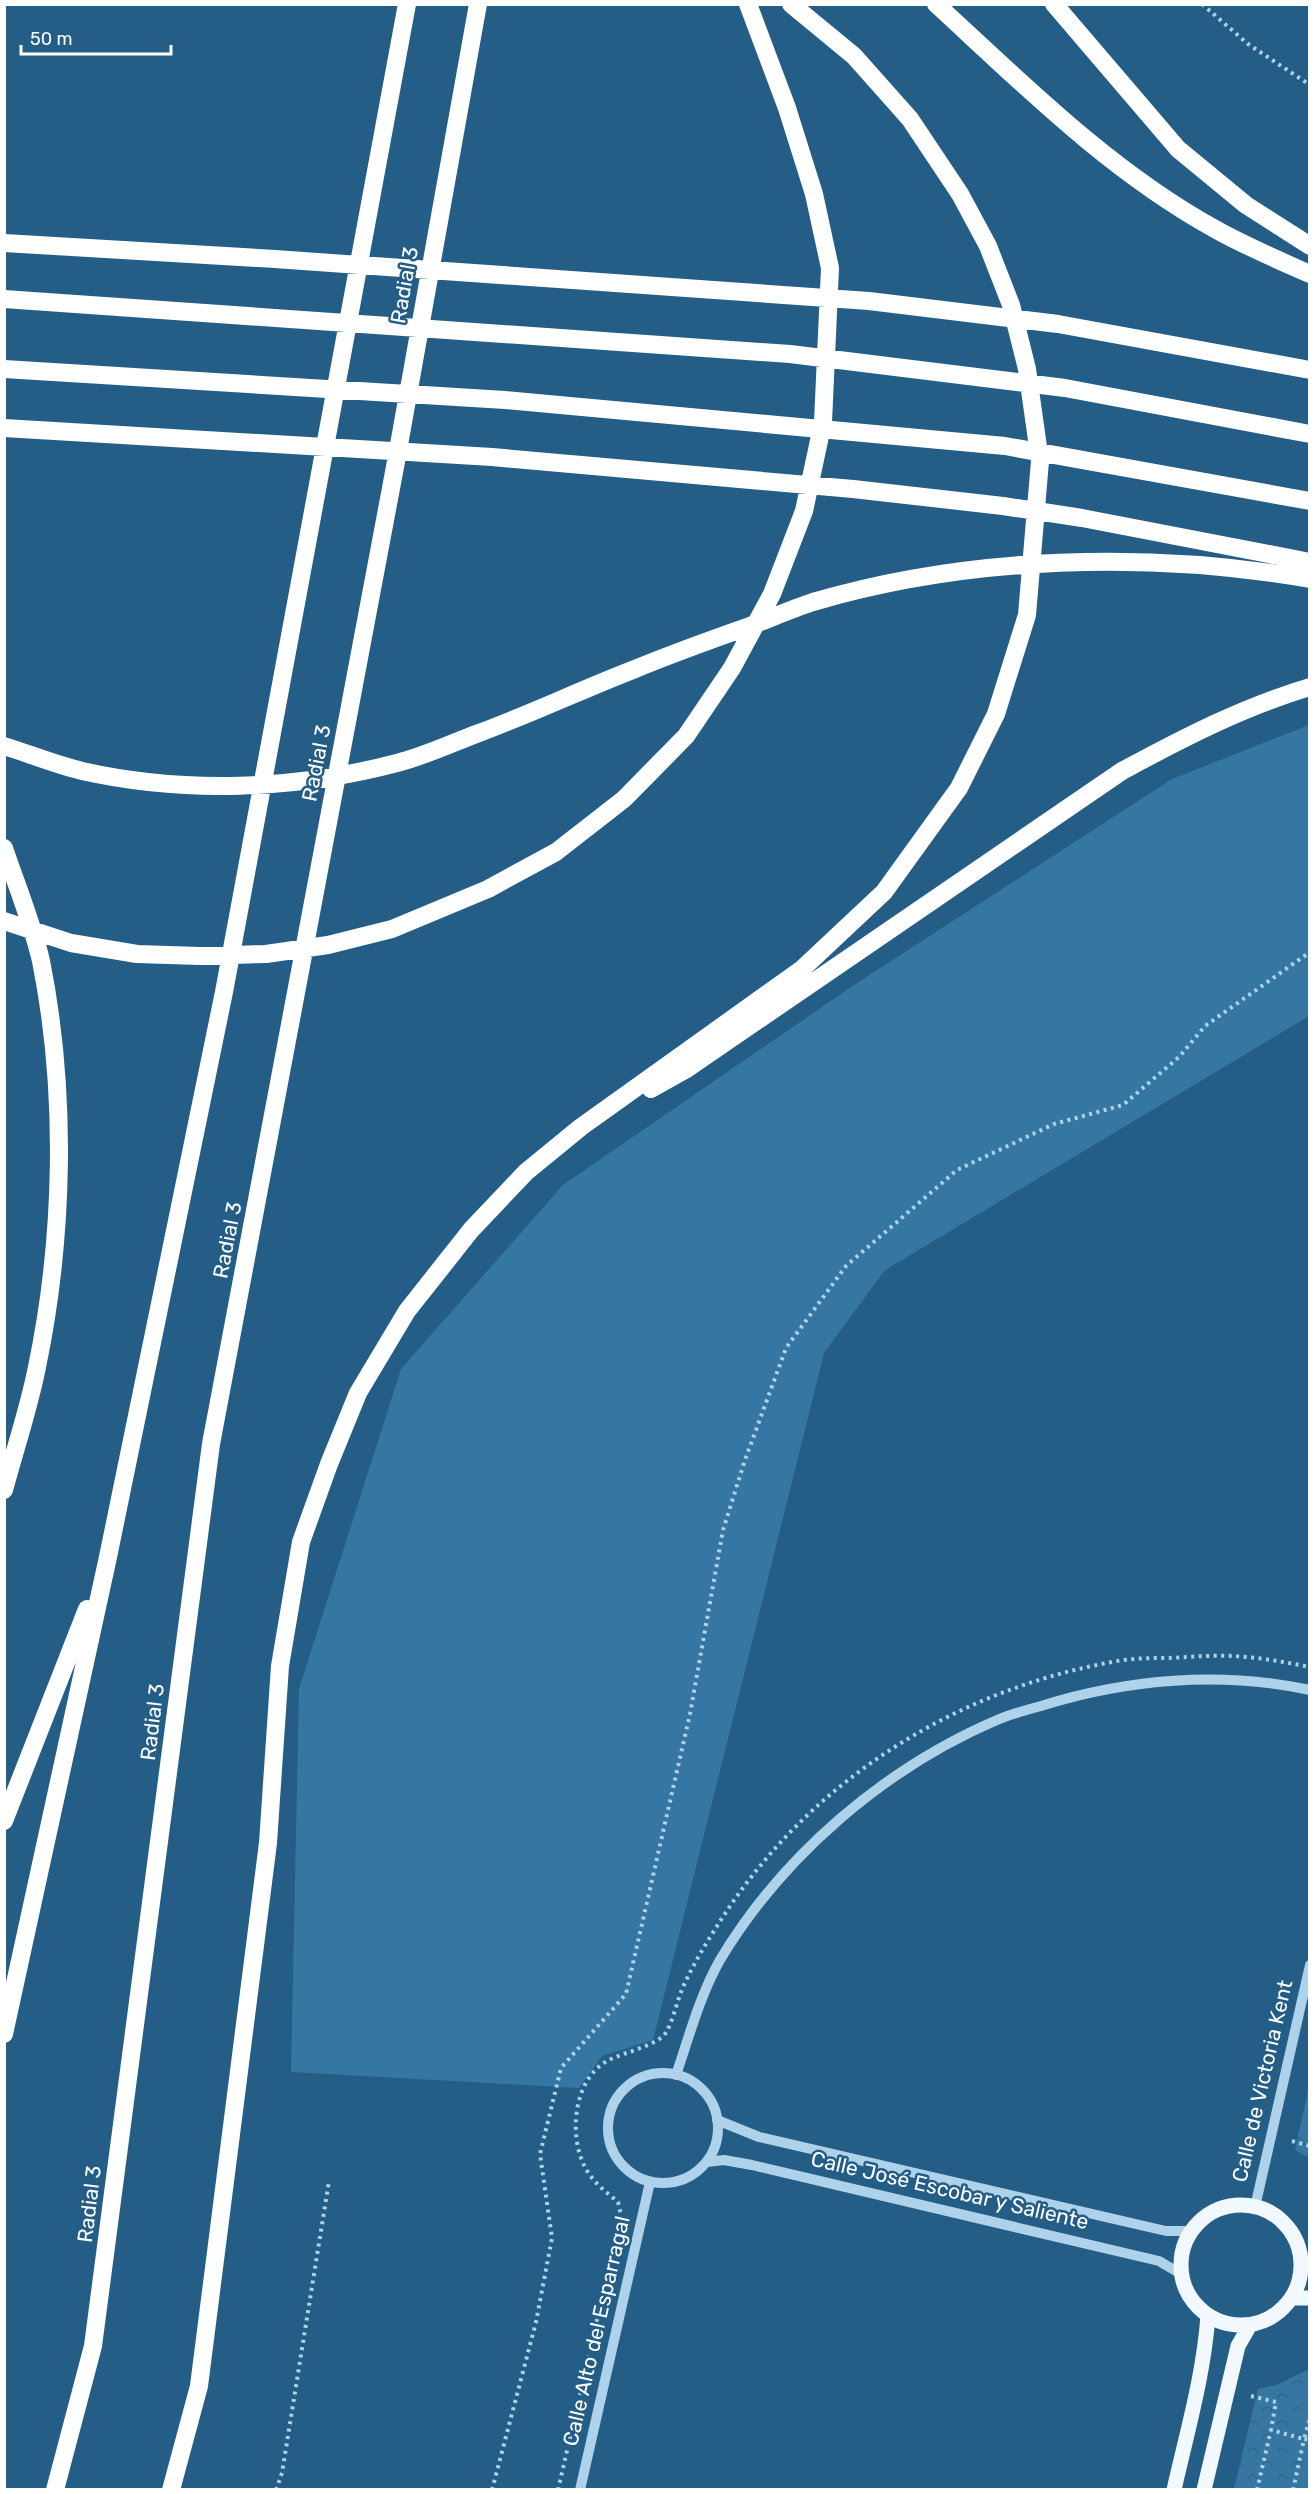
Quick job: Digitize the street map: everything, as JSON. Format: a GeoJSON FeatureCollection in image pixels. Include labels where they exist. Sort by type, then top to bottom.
{"type":"FeatureCollection","features":[{"type":"Feature","properties":{"kind":"highway"},"geometry":{"type":"LineString","coordinates":[[4,2034],[108,1557],[224,992],[407,4]]}},
{"type":"Feature","properties":{"kind":"highway","name":"Radial 3"},"geometry":{"type":"LineString","coordinates":[[55,2490],[93,2346],[211,1444],[395,467],[478,4]]}},
{"type":"Feature","properties":{"kind":"highway"},"geometry":{"type":"LineString","coordinates":[[4,921],[71,943],[137,954],[200,956],[266,954],[328,945],[392,929],[488,889],[556,852],[624,799],[686,736],[732,668],[776,584],[804,511],[823,422],[830,268],[814,194],[787,108],[748,4]]}},
{"type":"Feature","properties":{"kind":"highway"},"geometry":{"type":"LineString","coordinates":[[171,2490],[199,2385],[268,1843],[280,1666],[302,1542],[328,1464],[358,1393],[407,1311],[471,1230],[526,1172],[581,1127],[802,969],[884,892],[960,788],[996,714],[1027,615],[1040,461],[1027,369],[1011,305],[988,246],[960,194],[910,119],[854,56],[791,4]]}},
{"type":"Feature","properties":{"kind":"highway"},"geometry":{"type":"LineString","coordinates":[[936,4],[1068,125],[1139,180],[1215,229],[1310,274]]}},
{"type":"Feature","properties":{"kind":"highway"},"geometry":{"type":"LineString","coordinates":[[1054,4],[1178,149],[1246,205],[1310,246]]}},
{"type":"Feature","properties":{"kind":"highway"},"geometry":{"type":"LineString","coordinates":[[4,243],[791,293],[1058,324],[1310,370]]}},
{"type":"Feature","properties":{"kind":"highway"},"geometry":{"type":"LineString","coordinates":[[4,299],[790,354],[1065,388],[1310,434]]}},
{"type":"Feature","properties":{"kind":"highway"},"geometry":{"type":"LineString","coordinates":[[4,369],[505,400],[867,432],[1005,446],[1310,501]]}},
{"type":"Feature","properties":{"kind":"highway"},"geometry":{"type":"LineString","coordinates":[[4,428],[492,457],[853,489],[1003,506],[1082,518],[1310,562]]}},
{"type":"Feature","properties":{"kind":"highway"},"geometry":{"type":"LineString","coordinates":[[4,746],[81,771],[171,785],[244,787],[308,781],[399,762],[511,721],[710,640],[813,603],[904,580],[1003,565],[1082,562],[1188,564],[1310,579]]}},
{"type":"Feature","properties":{"kind":"highway"},"geometry":{"type":"LineString","coordinates":[[581,1127],[685,1070],[1122,771],[1199,729],[1262,702],[1310,687]]}},
{"type":"Feature","properties":{"kind":"highway"},"geometry":{"type":"LineString","coordinates":[[4,848],[40,959],[52,1045],[58,1120],[58,1173],[52,1278],[37,1368],[4,1490]]}},
{"type":"Feature","properties":{"kind":"highway"},"geometry":{"type":"LineString","coordinates":[[4,1821],[108,1557]]}},
{"type":"Feature","properties":{"kind":"main road"},"geometry":{"type":"LineString","coordinates":[[1231,2206],[1256,2207],[1284,2223],[1304,2254],[1298,2283],[1291,2298],[1273,2316],[1250,2325],[1228,2324],[1208,2315],[1190,2297],[1181,2274],[1184,2244],[1191,2231],[1209,2214],[1231,2206]]}},
{"type":"Feature","properties":{"kind":"main road"},"geometry":{"type":"LineString","coordinates":[[1291,2298],[1310,2298]]}},
{"type":"Feature","properties":{"kind":"main road"},"geometry":{"type":"LineString","coordinates":[[1174,2490],[1199,2383],[1208,2315]]}},
{"type":"Feature","properties":{"kind":"main road"},"geometry":{"type":"LineString","coordinates":[[1204,2490],[1238,2346],[1250,2325]]}},
{"type":"Feature","properties":{"kind":"street"},"geometry":{"type":"LineString","coordinates":[[676,2075],[693,2024],[720,1961],[771,1889],[834,1823],[878,1788],[926,1756],[998,1719],[1078,1694],[1169,1679],[1260,1681],[1310,1690]]}},
{"type":"Feature","properties":{"kind":"street","name":"Calle de Victoria Kent"},"geometry":{"type":"LineString","coordinates":[[1256,2207],[1310,1965]]}},
{"type":"Feature","properties":{"kind":"street"},"geometry":{"type":"LineString","coordinates":[[657,2073],[686,2078],[703,2091],[710,2100],[717,2120],[718,2135],[714,2149],[706,2162],[691,2176],[671,2183],[650,2182],[633,2174],[614,2153],[608,2134],[609,2115],[623,2090],[638,2079],[657,2073]]}},
{"type":"Feature","properties":{"kind":"street","name":"Calle José Escobar y Saliente"},"geometry":{"type":"LineString","coordinates":[[717,2120],[759,2137],[1166,2231],[1191,2231]]}},
{"type":"Feature","properties":{"kind":"street","name":"Calle José Escobar y Saliente"},"geometry":{"type":"LineString","coordinates":[[706,2162],[724,2160],[798,2175],[1159,2261],[1181,2274]]}},
{"type":"Feature","properties":{"kind":"street","name":"Calle Alto del Esparragal"},"geometry":{"type":"LineString","coordinates":[[580,2490],[650,2182]]}},
{"type":"Feature","properties":{"kind":"path"},"geometry":{"type":"LineString","coordinates":[[1202,4],[1248,44],[1310,85]]}},
{"type":"Feature","properties":{"kind":"path"},"geometry":{"type":"LineString","coordinates":[[492,2490],[536,2322],[552,2238],[540,2154],[561,2067],[626,1994],[690,1714],[723,1530],[745,1460],[786,1348],[846,1266],[957,1170],[1054,1124],[1123,1105],[1179,1057],[1205,1026],[1310,952]]}},
{"type":"Feature","properties":{"kind":"path"},"geometry":{"type":"LineString","coordinates":[[558,2490],[621,2215],[618,2202],[599,2187],[585,2168],[577,2143],[575,2120],[579,2104],[589,2077],[605,2062],[659,2040],[666,2032],[684,1986],[718,1923],[776,1846],[814,1807],[846,1781],[902,1742],[943,1718],[1038,1679],[1114,1661],[1152,1658],[1231,1656],[1310,1667]]}},
{"type":"Feature","properties":{"kind":"path"},"geometry":{"type":"LineString","coordinates":[[1293,2141],[1310,2145]]}},
{"type":"Feature","properties":{"kind":"path"},"geometry":{"type":"LineString","coordinates":[[276,2490],[282,2473],[329,2181]]}},
{"type":"Feature","properties":{"kind":"path"},"geometry":{"type":"LineString","coordinates":[[1251,2396],[1276,2402],[1257,2490]]}},
{"type":"Feature","properties":{"kind":"path"},"geometry":{"type":"LineString","coordinates":[[1293,2490],[1307,2440],[1310,2418]]}},
{"type":"Feature","properties":{"kind":"path"},"geometry":{"type":"LineString","coordinates":[[1271,2430],[1307,2440]]}},
{"type":"Feature","properties":{"kind":"green space"},"geometry":{"type":"Polygon","coordinates":[[[1309,725],[1309,1016],[885,1270],[824,1353],[653,2040],[602,2056],[579,2088],[291,2072],[299,1689],[401,1369],[563,1185],[854,985],[1172,779],[1309,725]]]}},
{"type":"Feature","properties":{"kind":"green space"},"geometry":{"type":"Polygon","coordinates":[[[1309,2087],[1310,2158],[1295,2150],[1309,2087]]]}},
{"type":"Feature","properties":{"kind":"green space"},"geometry":{"type":"Polygon","coordinates":[[[1309,2369],[1309,2489],[1234,2489],[1258,2389],[1277,2385],[1309,2369]]]}}]}
